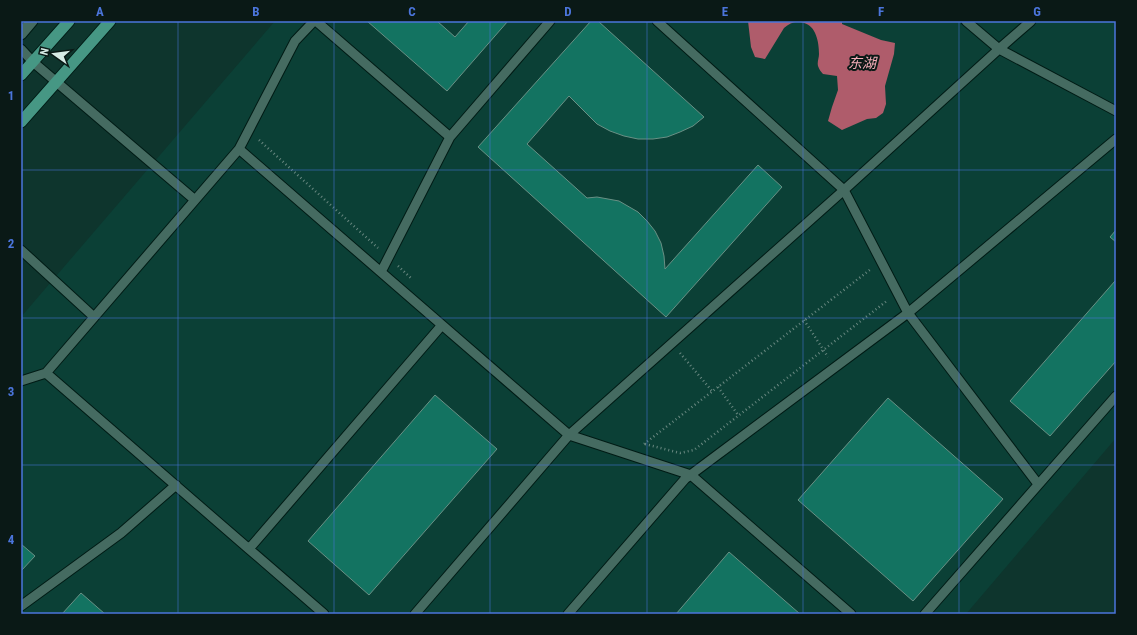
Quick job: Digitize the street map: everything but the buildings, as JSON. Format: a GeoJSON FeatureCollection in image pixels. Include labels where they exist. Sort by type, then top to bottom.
{"type":"FeatureCollection","features":[{"type":"Feature","properties":{"kind":"main road"},"geometry":{"type":"LineString","coordinates":[[21,75],[68,21]]}},
{"type":"Feature","properties":{"kind":"main road"},"geometry":{"type":"LineString","coordinates":[[21,122],[110,21]]}},
{"type":"Feature","properties":{"kind":"street"},"geometry":{"type":"LineString","coordinates":[[21,34],[32,21]]}},
{"type":"Feature","properties":{"kind":"lane"},"geometry":{"type":"LineString","coordinates":[[21,381],[46,373],[239,148],[295,42],[315,21],[450,137]]}},
{"type":"Feature","properties":{"kind":"lane"},"geometry":{"type":"LineString","coordinates":[[381,272],[450,137],[550,21]]}},
{"type":"Feature","properties":{"kind":"lane"},"geometry":{"type":"LineString","coordinates":[[657,21],[844,190],[908,313],[1038,484]]}},
{"type":"Feature","properties":{"kind":"lane"},"geometry":{"type":"LineString","coordinates":[[966,21],[999,50],[1116,111]]}},
{"type":"Feature","properties":{"kind":"lane"},"geometry":{"type":"LineString","coordinates":[[415,614],[569,435],[1031,21]]}},
{"type":"Feature","properties":{"kind":"lane"},"geometry":{"type":"LineString","coordinates":[[21,49],[33,62],[56,82],[195,200]]}},
{"type":"Feature","properties":{"kind":"lane"},"geometry":{"type":"LineString","coordinates":[[568,614],[685,479],[908,313],[1116,139]]}},
{"type":"Feature","properties":{"kind":"lane"},"geometry":{"type":"LineString","coordinates":[[239,148],[569,435],[691,475],[851,614]]}},
{"type":"Feature","properties":{"kind":"lane"},"geometry":{"type":"LineString","coordinates":[[21,250],[94,317]]}},
{"type":"Feature","properties":{"kind":"lane"},"geometry":{"type":"LineString","coordinates":[[249,549],[442,325]]}},
{"type":"Feature","properties":{"kind":"lane"},"geometry":{"type":"LineString","coordinates":[[46,373],[324,614]]}},
{"type":"Feature","properties":{"kind":"lane"},"geometry":{"type":"LineString","coordinates":[[925,614],[1116,396]]}},
{"type":"Feature","properties":{"kind":"lane"},"geometry":{"type":"LineString","coordinates":[[21,606],[121,533],[176,486]]}},
{"type":"Feature","properties":{"kind":"path"},"geometry":{"type":"LineString","coordinates":[[249,131],[412,279]]}},
{"type":"Feature","properties":{"kind":"path"},"geometry":{"type":"LineString","coordinates":[[881,261],[644,444],[680,453],[694,450],[898,293]]}},
{"type":"Feature","properties":{"kind":"path"},"geometry":{"type":"LineString","coordinates":[[804,320],[835,368]]}},
{"type":"Feature","properties":{"kind":"path"},"geometry":{"type":"LineString","coordinates":[[672,343],[712,391]]}},
{"type":"Feature","properties":{"kind":"path"},"geometry":{"type":"LineString","coordinates":[[718,387],[738,416]]}},
{"type":"Feature","properties":{"kind":"shaded area"},"geometry":{"type":"Polygon","coordinates":[[[275,21],[1116,21],[1116,438],[966,614],[21,614],[21,317],[275,21]]]}},
{"type":"Feature","properties":{"kind":"water","name":"东湖"},"geometry":{"type":"Polygon","coordinates":[[[748,21],[842,21],[842,24],[881,40],[895,43],[894,54],[885,86],[886,104],[883,113],[876,118],[867,119],[842,130],[828,121],[838,90],[837,76],[823,74],[819,69],[818,45],[816,35],[811,27],[804,23],[798,22],[793,22],[786,26],[765,59],[755,57],[751,47],[748,21]]]}}]}
